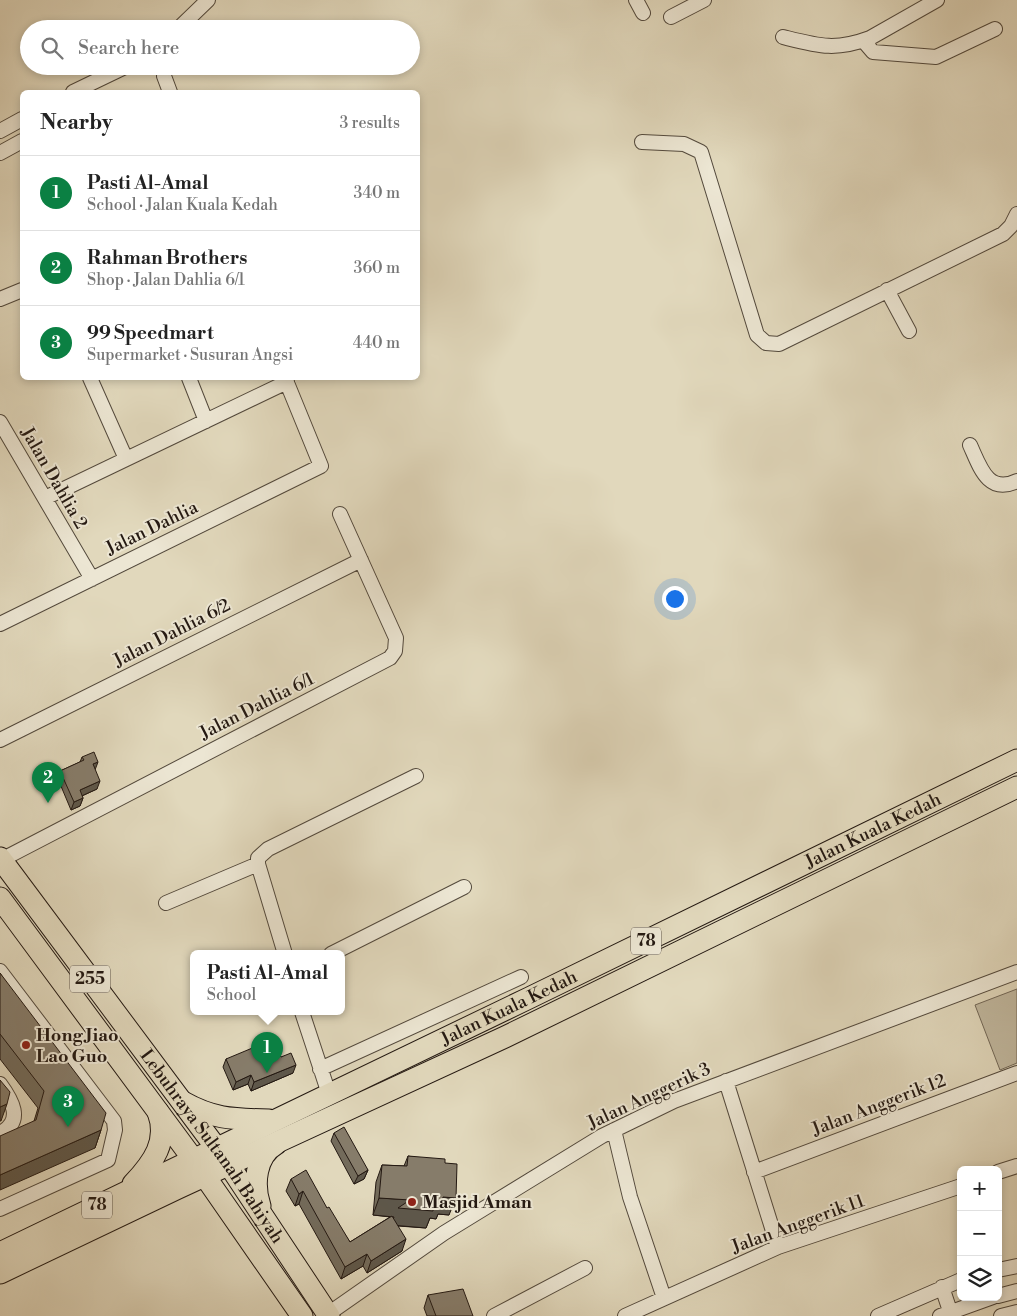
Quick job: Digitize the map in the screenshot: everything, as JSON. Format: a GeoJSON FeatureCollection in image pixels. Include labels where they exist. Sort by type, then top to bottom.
{"type":"FeatureCollection","features":[{"type":"Feature","properties":{"kind":"main road","name":"Jalan Kuala Kedah"},"geometry":{"type":"LineString","coordinates":[[0,1253],[128,1190],[199,1167],[222,1156],[275,1120],[1017,760]]}},
{"type":"Feature","properties":{"kind":"main road","name":"Jalan Kuala Kedah"},"geometry":{"type":"LineString","coordinates":[[222,1156],[287,1138],[505,1037],[1017,787]]}},
{"type":"Feature","properties":{"kind":"main road","name":"Lebuhraya Sultanah Bahiyah"},"geometry":{"type":"LineString","coordinates":[[1,859],[222,1156],[268,1222],[328,1315]]}},
{"type":"Feature","properties":{"kind":"main road","name":"Lebuhraya Sultanah Bahiyah"},"geometry":{"type":"LineString","coordinates":[[0,898],[199,1167],[302,1316]]}},
{"type":"Feature","properties":{"kind":"main road"},"geometry":{"type":"LineString","coordinates":[[494,1015],[505,1037]]}},
{"type":"Feature","properties":{"kind":"main road"},"geometry":{"type":"LineString","coordinates":[[180,1100],[215,1117],[234,1120],[275,1120]]}},
{"type":"Feature","properties":{"kind":"main road"},"geometry":{"type":"LineString","coordinates":[[128,1190],[153,1159],[161,1143],[163,1126],[158,1111]]}},
{"type":"Feature","properties":{"kind":"main road"},"geometry":{"type":"LineString","coordinates":[[268,1222],[259,1204],[256,1185],[259,1165],[269,1148],[287,1138]]}},
{"type":"Feature","properties":{"kind":"main road","name":"Jalan Kuala Kedah"},"geometry":{"type":"LineString","coordinates":[[0,1273],[178,1188],[199,1167]]}},
{"type":"Feature","properties":{"kind":"main road"},"geometry":{"type":"LineString","coordinates":[[178,1188],[210,1198],[224,1206],[235,1218]]}},
{"type":"Feature","properties":{"kind":"street"},"geometry":{"type":"LineString","coordinates":[[187,20],[208,0]]}},
{"type":"Feature","properties":{"kind":"street"},"geometry":{"type":"LineString","coordinates":[[636,0],[643,13]]}},
{"type":"Feature","properties":{"kind":"street"},"geometry":{"type":"LineString","coordinates":[[671,17],[704,0]]}},
{"type":"Feature","properties":{"kind":"street"},"geometry":{"type":"LineString","coordinates":[[783,37],[825,47],[852,45],[870,38],[938,0]]}},
{"type":"Feature","properties":{"kind":"street"},"geometry":{"type":"LineString","coordinates":[[870,38],[867,45],[873,52],[936,57],[995,29]]}},
{"type":"Feature","properties":{"kind":"street"},"geometry":{"type":"LineString","coordinates":[[77,90],[109,75]]}},
{"type":"Feature","properties":{"kind":"street"},"geometry":{"type":"LineString","coordinates":[[164,76],[169,90]]}},
{"type":"Feature","properties":{"kind":"street"},"geometry":{"type":"LineString","coordinates":[[0,130],[20,120]]}},
{"type":"Feature","properties":{"kind":"street"},"geometry":{"type":"LineString","coordinates":[[0,153],[20,142]]}},
{"type":"Feature","properties":{"kind":"street"},"geometry":{"type":"LineString","coordinates":[[642,142],[684,144],[701,152],[757,335],[766,344],[779,344],[1003,234],[1011,226],[1017,214]]}},
{"type":"Feature","properties":{"kind":"street"},"geometry":{"type":"LineString","coordinates":[[887,290],[909,331]]}},
{"type":"Feature","properties":{"kind":"street"},"geometry":{"type":"LineString","coordinates":[[0,299],[20,291]]}},
{"type":"Feature","properties":{"kind":"street"},"geometry":{"type":"LineString","coordinates":[[91,380],[126,459]]}},
{"type":"Feature","properties":{"kind":"street"},"geometry":{"type":"LineString","coordinates":[[189,380],[206,421]]}},
{"type":"Feature","properties":{"kind":"street"},"geometry":{"type":"LineString","coordinates":[[45,498],[206,421],[286,380]]}},
{"type":"Feature","properties":{"kind":"street","name":"Jalan Dahlia"},"geometry":{"type":"LineString","coordinates":[[0,624],[321,466],[286,380]]}},
{"type":"Feature","properties":{"kind":"street","name":"Jalan Dahlia 2"},"geometry":{"type":"LineString","coordinates":[[0,422],[92,579]]}},
{"type":"Feature","properties":{"kind":"street"},"geometry":{"type":"LineString","coordinates":[[970,446],[987,479],[994,484],[1002,485],[1017,481]]}},
{"type":"Feature","properties":{"kind":"street","name":"Jalan Dahlia 6/1"},"geometry":{"type":"LineString","coordinates":[[1,859],[390,658],[395,651],[396,638],[340,514]]}},
{"type":"Feature","properties":{"kind":"street","name":"Jalan Dahlia 6/2"},"geometry":{"type":"LineString","coordinates":[[0,740],[361,560]]}},
{"type":"Feature","properties":{"kind":"street"},"geometry":{"type":"LineString","coordinates":[[284,950],[258,864],[258,858],[268,849],[416,776]]}},
{"type":"Feature","properties":{"kind":"street"},"geometry":{"type":"LineString","coordinates":[[166,903],[258,864]]}},
{"type":"Feature","properties":{"kind":"street"},"geometry":{"type":"LineString","coordinates":[[339,950],[464,887]]}},
{"type":"Feature","properties":{"kind":"street"},"geometry":{"type":"LineString","coordinates":[[0,971],[114,1121],[115,1130],[108,1160],[0,1209]]}},
{"type":"Feature","properties":{"kind":"street","name":"Jalan Anggerik 3"},"geometry":{"type":"LineString","coordinates":[[328,1315],[460,1222],[614,1130],[674,1101],[1017,972]]}},
{"type":"Feature","properties":{"kind":"street"},"geometry":{"type":"LineString","coordinates":[[320,1069],[521,978]]}},
{"type":"Feature","properties":{"kind":"street"},"geometry":{"type":"LineString","coordinates":[[303,1015],[329,1094]]}},
{"type":"Feature","properties":{"kind":"street","name":"Jalan Anggerik 12"},"geometry":{"type":"LineString","coordinates":[[754,1172],[1017,1073]]}},
{"type":"Feature","properties":{"kind":"street"},"geometry":{"type":"LineString","coordinates":[[726,1081],[778,1247]]}},
{"type":"Feature","properties":{"kind":"street"},"geometry":{"type":"LineString","coordinates":[[0,1084],[12,1101],[14,1109],[10,1124],[0,1133]]}},
{"type":"Feature","properties":{"kind":"street"},"geometry":{"type":"LineString","coordinates":[[614,1130],[630,1197],[664,1298]]}},
{"type":"Feature","properties":{"kind":"street"},"geometry":{"type":"LineString","coordinates":[[1002,1171],[1017,1166]]}},
{"type":"Feature","properties":{"kind":"street","name":"Jalan Anggerik 11"},"geometry":{"type":"LineString","coordinates":[[625,1316],[778,1247],[957,1187]]}},
{"type":"Feature","properties":{"kind":"street"},"geometry":{"type":"LineString","coordinates":[[1002,1269],[1017,1266]]}},
{"type":"Feature","properties":{"kind":"street"},"geometry":{"type":"LineString","coordinates":[[494,1316],[585,1268]]}},
{"type":"Feature","properties":{"kind":"street"},"geometry":{"type":"LineString","coordinates":[[878,1316],[957,1281]]}},
{"type":"Feature","properties":{"kind":"street"},"geometry":{"type":"LineString","coordinates":[[942,1287],[945,1314],[982,1301]]}},
{"type":"Feature","properties":{"kind":"street"},"geometry":{"type":"LineString","coordinates":[[1002,1295],[1017,1291]]}},
{"type":"Feature","properties":{"kind":"street"},"geometry":{"type":"LineString","coordinates":[[1001,1316],[1017,1312]]}},
{"type":"Feature","properties":{"kind":"shaded area"},"geometry":{"type":"Polygon","coordinates":[[[1017,989],[1017,1063],[1000,1070],[975,1005],[1017,989]]]}},
{"type":"Feature","properties":{"kind":"building"},"geometry":{"type":"Polygon","coordinates":[[[94,752],[98,762],[93,764],[100,781],[80,790],[83,798],[74,802],[60,771],[84,760],[82,757],[94,752]]]}},
{"type":"Feature","properties":{"kind":"building"},"geometry":{"type":"Polygon","coordinates":[[[0,973],[106,1113],[101,1130],[0,1175],[0,1136],[36,1120],[44,1091],[0,1034],[0,973]]]}},
{"type":"Feature","properties":{"kind":"building"},"geometry":{"type":"Polygon","coordinates":[[[274,1039],[281,1057],[291,1053],[296,1065],[254,1082],[251,1075],[236,1082],[226,1059],[274,1039]]]}},
{"type":"Feature","properties":{"kind":"building"},"geometry":{"type":"Polygon","coordinates":[[[0,1080],[10,1092],[7,1104],[0,1107],[0,1080]]]}},
{"type":"Feature","properties":{"kind":"building"},"geometry":{"type":"Polygon","coordinates":[[[344,1127],[368,1170],[358,1176],[334,1133],[344,1127]]]}},
{"type":"Feature","properties":{"kind":"building"},"geometry":{"type":"Polygon","coordinates":[[[408,1156],[445,1159],[445,1163],[457,1164],[456,1198],[443,1197],[442,1202],[433,1201],[433,1211],[398,1208],[410,1200],[379,1198],[382,1165],[407,1166],[408,1156]]]}},
{"type":"Feature","properties":{"kind":"building"},"geometry":{"type":"Polygon","coordinates":[[[306,1170],[327,1208],[329,1207],[350,1242],[392,1216],[406,1239],[371,1261],[367,1254],[345,1267],[303,1191],[299,1194],[291,1179],[306,1170]]]}},
{"type":"Feature","properties":{"kind":"building"},"geometry":{"type":"Polygon","coordinates":[[[463,1289],[473,1316],[436,1316],[428,1295],[463,1289]]]}},
{"type":"Feature","properties":{"kind":"place","name":"Rahman Brothers"},"geometry":{"type":"Point","coordinates":[48,803]}},
{"type":"Feature","properties":{"kind":"place","name":"Hong Jiao Lao Guo"},"geometry":{"type":"Point","coordinates":[26,1045]}},
{"type":"Feature","properties":{"kind":"place","name":"Pasti Al-Amal"},"geometry":{"type":"Point","coordinates":[267,1073]}},
{"type":"Feature","properties":{"kind":"place","name":"99 Speedmart"},"geometry":{"type":"Point","coordinates":[68,1127]}},
{"type":"Feature","properties":{"kind":"place","name":"Masjid Aman"},"geometry":{"type":"Point","coordinates":[412,1202]}}]}
